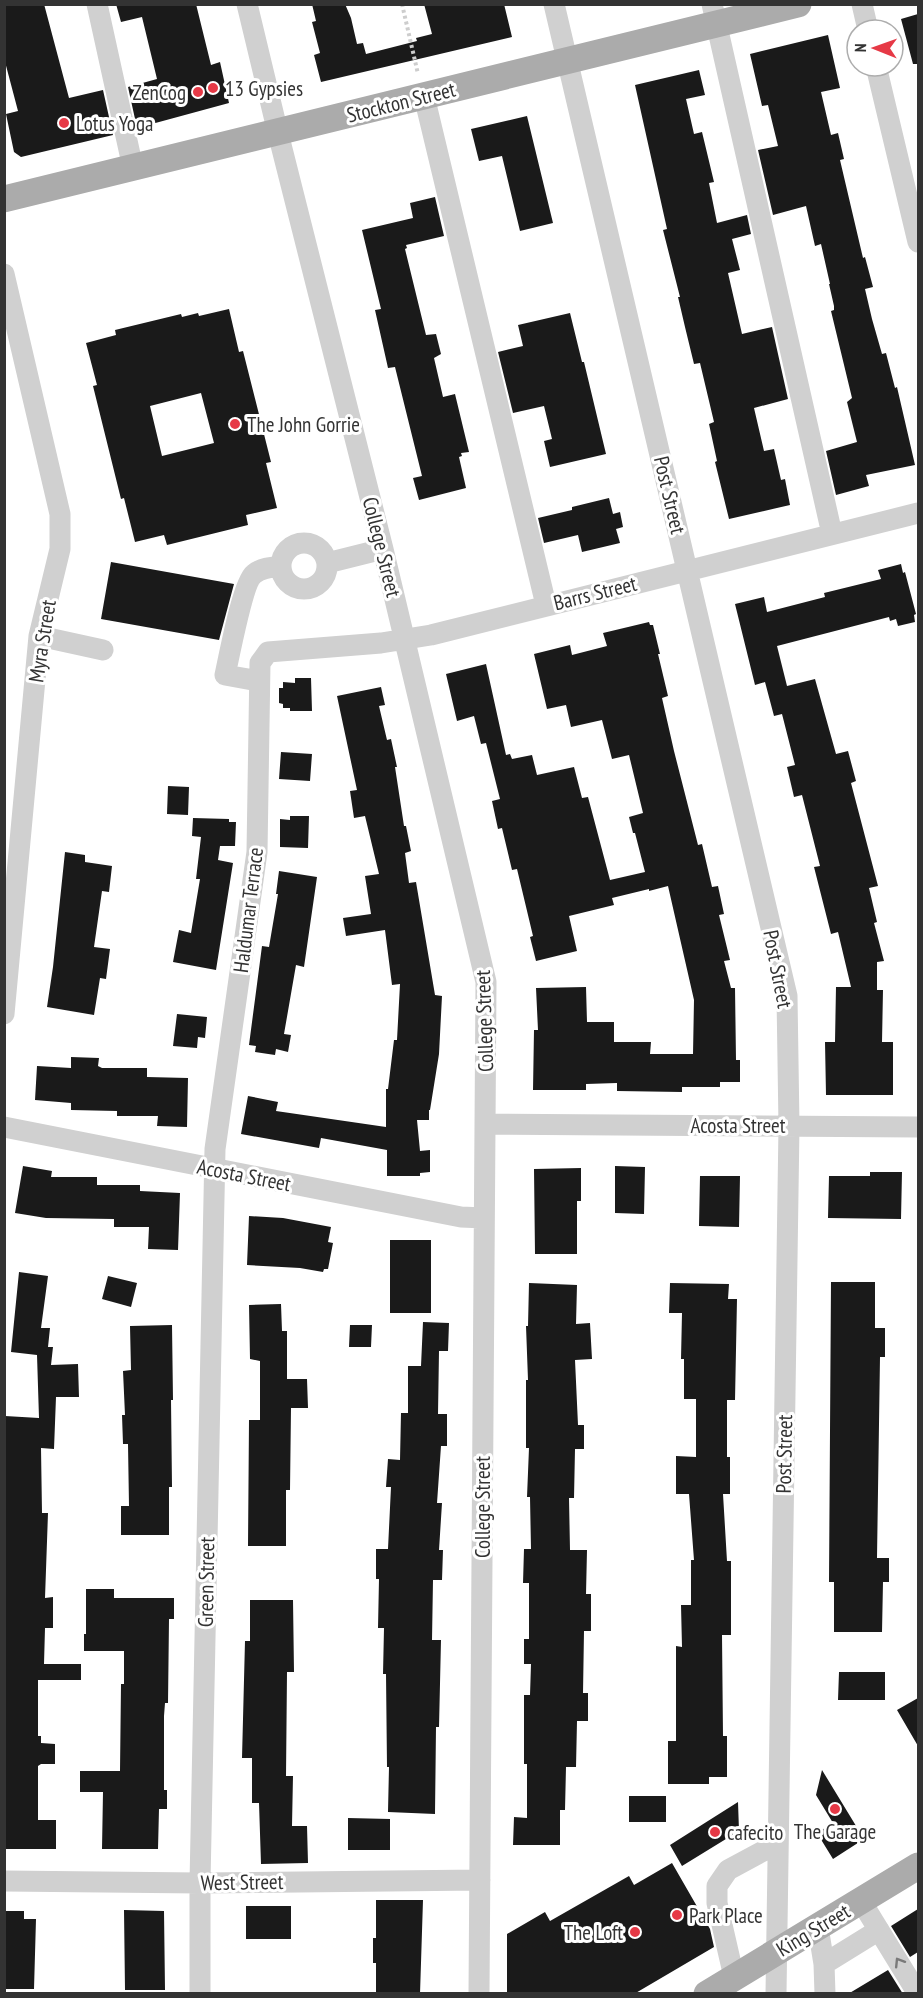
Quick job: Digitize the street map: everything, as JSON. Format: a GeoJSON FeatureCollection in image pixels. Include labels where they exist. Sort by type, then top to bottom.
{"type":"FeatureCollection","features":[{"type":"Feature","properties":{"kind":"main road","name":"Stockton Street"},"geometry":{"type":"LineString","coordinates":[[4,199],[568,61],[714,14],[798,4]]}},
{"type":"Feature","properties":{"kind":"main road","name":"King Street"},"geometry":{"type":"LineString","coordinates":[[707,1994],[918,1866]]}},
{"type":"Feature","properties":{"kind":"street"},"geometry":{"type":"LineString","coordinates":[[97,4],[133,168]]}},
{"type":"Feature","properties":{"kind":"street","name":"College Street"},"geometry":{"type":"LineString","coordinates":[[247,4],[405,639],[486,982],[479,1994]]}},
{"type":"Feature","properties":{"kind":"street","name":"Post Street"},"geometry":{"type":"LineString","coordinates":[[554,4],[787,996],[789,1126],[776,1994]]}},
{"type":"Feature","properties":{"kind":"street"},"geometry":{"type":"LineString","coordinates":[[714,14],[832,534]]}},
{"type":"Feature","properties":{"kind":"street"},"geometry":{"type":"LineString","coordinates":[[879,78],[918,242]]}},
{"type":"Feature","properties":{"kind":"street"},"geometry":{"type":"LineString","coordinates":[[424,96],[546,605]]}},
{"type":"Feature","properties":{"kind":"street","name":"Myra Street"},"geometry":{"type":"LineString","coordinates":[[4,274],[60,514],[60,549],[39,636],[4,1014]]}},
{"type":"Feature","properties":{"kind":"street","name":"Barrs Street"},"geometry":{"type":"LineString","coordinates":[[268,652],[381,643],[431,635],[918,513]]}},
{"type":"Feature","properties":{"kind":"street"},"geometry":{"type":"LineString","coordinates":[[299,544],[314,545],[320,549],[327,563],[327,570],[319,583],[305,589],[298,588],[286,580],[281,566],[286,552],[299,544]]}},
{"type":"Feature","properties":{"kind":"street"},"geometry":{"type":"LineString","coordinates":[[327,563],[383,549]]}},
{"type":"Feature","properties":{"kind":"street"},"geometry":{"type":"LineString","coordinates":[[260,681],[225,675],[245,588],[252,574],[263,569],[281,566]]}},
{"type":"Feature","properties":{"kind":"street"},"geometry":{"type":"LineString","coordinates":[[39,636],[103,650]]}},
{"type":"Feature","properties":{"kind":"street","name":"Haldumar Terrace"},"geometry":{"type":"LineString","coordinates":[[215,1170],[215,1149],[257,852],[260,663],[268,652]]}},
{"type":"Feature","properties":{"kind":"street","name":"Acosta Street"},"geometry":{"type":"LineString","coordinates":[[486,1124],[918,1127]]}},
{"type":"Feature","properties":{"kind":"street","name":"Acosta Street"},"geometry":{"type":"LineString","coordinates":[[4,1127],[461,1218],[484,1218]]}},
{"type":"Feature","properties":{"kind":"street","name":"Green Street"},"geometry":{"type":"LineString","coordinates":[[200,1994],[200,1883],[215,1170]]}},
{"type":"Feature","properties":{"kind":"street"},"geometry":{"type":"LineString","coordinates":[[734,1977],[717,1903],[717,1886],[728,1870],[778,1843]]}},
{"type":"Feature","properties":{"kind":"street","name":"West Street"},"geometry":{"type":"LineString","coordinates":[[4,1881],[200,1883],[480,1880]]}},
{"type":"Feature","properties":{"kind":"street"},"geometry":{"type":"LineString","coordinates":[[861,1901],[918,1994]]}},
{"type":"Feature","properties":{"kind":"street"},"geometry":{"type":"LineString","coordinates":[[818,1927],[824,1964],[825,1994]]}},
{"type":"Feature","properties":{"kind":"street"},"geometry":{"type":"LineString","coordinates":[[824,1964],[879,1930]]}},
{"type":"Feature","properties":{"kind":"path"},"geometry":{"type":"LineString","coordinates":[[402,4],[424,96]]}},
{"type":"Feature","properties":{"kind":"building"},"geometry":{"type":"Polygon","coordinates":[[[4,4],[44,4],[69,98],[103,90],[113,135],[21,157],[14,152],[6,114],[18,111],[4,58],[4,4]]]}},
{"type":"Feature","properties":{"kind":"building"},"geometry":{"type":"Polygon","coordinates":[[[116,4],[196,4],[211,65],[220,62],[229,103],[137,128],[128,87],[157,79],[142,17],[121,22],[116,4]]]}},
{"type":"Feature","properties":{"kind":"building"},"geometry":{"type":"Polygon","coordinates":[[[312,4],[345,4],[357,44],[363,43],[366,54],[417,41],[416,38],[432,34],[424,4],[504,4],[512,37],[321,82],[314,55],[320,53],[312,22],[316,21],[312,4]]]}},
{"type":"Feature","properties":{"kind":"building"},"geometry":{"type":"Polygon","coordinates":[[[918,14],[918,64],[913,64],[905,34],[904,18],[918,14]]]}},
{"type":"Feature","properties":{"kind":"building"},"geometry":{"type":"Polygon","coordinates":[[[828,35],[840,88],[821,92],[831,135],[838,133],[844,159],[840,160],[863,258],[865,257],[873,287],[865,289],[882,354],[886,353],[895,388],[897,387],[915,465],[866,475],[869,486],[836,495],[826,451],[857,442],[847,402],[852,398],[831,311],[834,310],[834,306],[830,284],[821,244],[815,246],[806,206],[773,215],[758,150],[778,146],[768,105],[762,106],[750,54],[828,35]]]}},
{"type":"Feature","properties":{"kind":"building"},"geometry":{"type":"Polygon","coordinates":[[[699,70],[705,95],[686,99],[694,134],[702,132],[714,182],[709,183],[717,223],[747,215],[751,234],[732,239],[740,270],[728,273],[742,334],[772,327],[788,399],[754,408],[764,451],[774,449],[781,480],[785,479],[790,505],[729,519],[715,462],[717,461],[709,424],[714,422],[700,363],[694,364],[685,327],[663,230],[667,229],[635,85],[699,70]]]}},
{"type":"Feature","properties":{"kind":"building"},"geometry":{"type":"Polygon","coordinates":[[[527,116],[553,223],[520,231],[502,156],[479,161],[471,129],[527,116]]]}},
{"type":"Feature","properties":{"kind":"building"},"geometry":{"type":"Polygon","coordinates":[[[435,197],[444,236],[406,245],[405,249],[426,335],[436,334],[441,354],[434,358],[443,397],[455,394],[469,452],[461,453],[462,456],[459,457],[466,488],[419,500],[413,478],[422,476],[395,367],[388,368],[375,310],[381,309],[362,230],[413,218],[410,203],[435,197]]]}},
{"type":"Feature","properties":{"kind":"building","name":"The John Gorrie"},"geometry":{"type":"Polygon","coordinates":[[[229,309],[239,352],[243,351],[271,462],[266,463],[277,508],[246,515],[248,525],[167,545],[164,535],[135,542],[124,498],[121,499],[93,386],[97,385],[86,343],[116,335],[115,330],[181,314],[182,317],[198,313],[199,316],[229,309]],[[201,393],[150,406],[162,456],[214,443],[201,393]]]}},
{"type":"Feature","properties":{"kind":"building"},"geometry":{"type":"Polygon","coordinates":[[[570,313],[606,454],[550,467],[544,441],[552,439],[544,406],[513,413],[498,352],[523,346],[518,325],[570,313]]]}},
{"type":"Feature","properties":{"kind":"building"},"geometry":{"type":"Polygon","coordinates":[[[609,498],[613,514],[620,512],[623,527],[616,529],[620,543],[582,552],[578,535],[544,543],[538,518],[609,498]]]}},
{"type":"Feature","properties":{"kind":"building"},"geometry":{"type":"Polygon","coordinates":[[[111,562],[234,584],[219,640],[101,619],[111,562]]]}},
{"type":"Feature","properties":{"kind":"building"},"geometry":{"type":"Polygon","coordinates":[[[901,564],[916,614],[914,615],[915,622],[898,626],[896,619],[890,621],[889,617],[777,646],[787,686],[815,679],[836,754],[848,751],[856,781],[851,783],[878,886],[869,888],[877,922],[874,923],[884,961],[877,962],[877,990],[883,990],[882,1042],[893,1042],[893,1095],[826,1095],[825,1042],[835,1042],[836,987],[851,987],[838,932],[831,934],[814,867],[820,866],[802,795],[794,797],[787,767],[795,765],[782,714],[774,716],[765,682],[755,685],[735,604],[764,597],[767,612],[825,597],[824,593],[881,579],[878,570],[901,564]]]}},
{"type":"Feature","properties":{"kind":"building"},"geometry":{"type":"Polygon","coordinates":[[[649,622],[653,625],[660,654],[658,654],[668,696],[662,698],[698,845],[702,844],[712,887],[718,886],[724,914],[719,915],[730,960],[724,961],[731,988],[735,988],[736,1060],[740,1060],[740,1082],[720,1082],[720,1087],[682,1087],[682,1092],[617,1091],[617,1083],[586,1084],[586,1090],[533,1090],[534,1030],[538,1030],[536,988],[586,987],[587,1022],[614,1022],[614,1042],[651,1042],[650,1054],[693,1054],[694,1000],[668,886],[612,898],[614,905],[569,916],[577,951],[536,961],[530,937],[533,936],[517,869],[512,870],[502,828],[498,829],[492,801],[500,799],[486,743],[481,744],[474,716],[457,721],[446,674],[486,664],[506,755],[510,754],[512,759],[532,755],[537,775],[574,767],[582,798],[588,797],[610,880],[645,872],[629,817],[643,813],[629,755],[612,759],[602,720],[571,727],[566,705],[547,709],[534,654],[570,645],[572,655],[607,646],[603,633],[649,622]]]}},
{"type":"Feature","properties":{"kind":"building"},"geometry":{"type":"Polygon","coordinates":[[[295,678],[311,678],[312,711],[290,711],[290,708],[283,708],[283,704],[279,703],[279,688],[283,688],[283,682],[295,683],[295,678]]]}},
{"type":"Feature","properties":{"kind":"building"},"geometry":{"type":"Polygon","coordinates":[[[381,687],[385,705],[379,706],[387,740],[391,739],[404,826],[406,826],[411,851],[405,853],[409,883],[416,882],[435,995],[442,996],[439,1054],[429,1120],[417,1120],[420,1151],[430,1150],[430,1172],[420,1173],[420,1176],[387,1176],[387,1150],[321,1138],[319,1148],[241,1134],[248,1096],[278,1102],[276,1111],[386,1127],[386,1089],[388,1089],[394,1040],[397,1040],[400,984],[392,985],[385,930],[346,936],[343,918],[371,914],[365,876],[379,874],[365,816],[354,818],[350,791],[357,790],[337,696],[381,687]]]}},
{"type":"Feature","properties":{"kind":"building"},"geometry":{"type":"Polygon","coordinates":[[[281,752],[312,754],[310,781],[279,779],[281,752]]]}},
{"type":"Feature","properties":{"kind":"building"},"geometry":{"type":"Polygon","coordinates":[[[168,786],[189,787],[188,815],[167,814],[168,786]]]}},
{"type":"Feature","properties":{"kind":"building"},"geometry":{"type":"Polygon","coordinates":[[[290,816],[309,816],[308,848],[280,847],[280,819],[290,820],[290,816]]]}},
{"type":"Feature","properties":{"kind":"building"},"geometry":{"type":"Polygon","coordinates":[[[193,818],[229,819],[229,822],[236,822],[235,846],[220,846],[218,860],[233,863],[216,970],[173,962],[179,930],[191,933],[200,879],[196,879],[201,837],[192,836],[193,818]]]}},
{"type":"Feature","properties":{"kind":"building"},"geometry":{"type":"Polygon","coordinates":[[[65,852],[85,855],[85,862],[112,866],[109,892],[102,891],[94,947],[110,949],[106,979],[100,978],[94,1015],[47,1007],[65,852]]]}},
{"type":"Feature","properties":{"kind":"building"},"geometry":{"type":"Polygon","coordinates":[[[279,871],[317,877],[304,967],[296,965],[284,1034],[291,1035],[288,1052],[276,1049],[275,1055],[255,1052],[256,1046],[249,1045],[262,946],[269,947],[278,894],[276,894],[279,871]]]}},
{"type":"Feature","properties":{"kind":"building"},"geometry":{"type":"Polygon","coordinates":[[[177,1014],[207,1017],[205,1038],[198,1037],[197,1048],[173,1046],[177,1014]]]}},
{"type":"Feature","properties":{"kind":"building"},"geometry":{"type":"Polygon","coordinates":[[[71,1057],[99,1058],[98,1066],[102,1068],[147,1068],[147,1077],[188,1078],[187,1127],[157,1126],[158,1116],[117,1116],[117,1111],[71,1110],[71,1103],[35,1100],[37,1066],[71,1068],[71,1057]]]}},
{"type":"Feature","properties":{"kind":"building"},"geometry":{"type":"Polygon","coordinates":[[[23,1166],[52,1171],[51,1177],[97,1177],[97,1185],[140,1185],[140,1191],[180,1193],[178,1250],[148,1249],[149,1227],[114,1227],[114,1219],[46,1218],[15,1213],[23,1166]]]}},
{"type":"Feature","properties":{"kind":"building"},"geometry":{"type":"Polygon","coordinates":[[[615,1166],[645,1167],[644,1214],[615,1213],[615,1166]]]}},
{"type":"Feature","properties":{"kind":"building"},"geometry":{"type":"Polygon","coordinates":[[[581,1168],[581,1201],[577,1201],[577,1254],[535,1254],[534,1169],[581,1168]]]}},
{"type":"Feature","properties":{"kind":"building"},"geometry":{"type":"Polygon","coordinates":[[[870,1172],[902,1172],[901,1219],[828,1218],[829,1176],[870,1176],[870,1172]]]}},
{"type":"Feature","properties":{"kind":"building"},"geometry":{"type":"Polygon","coordinates":[[[700,1176],[740,1176],[739,1227],[699,1226],[700,1176]]]}},
{"type":"Feature","properties":{"kind":"building"},"geometry":{"type":"Polygon","coordinates":[[[249,1216],[283,1218],[331,1227],[328,1242],[333,1243],[328,1269],[324,1269],[323,1272],[300,1268],[247,1265],[249,1216]]]}},
{"type":"Feature","properties":{"kind":"building"},"geometry":{"type":"Polygon","coordinates":[[[390,1240],[431,1240],[431,1313],[390,1313],[390,1240]]]}},
{"type":"Feature","properties":{"kind":"building"},"geometry":{"type":"Polygon","coordinates":[[[19,1272],[48,1276],[41,1328],[50,1328],[48,1347],[53,1347],[51,1365],[78,1364],[79,1397],[56,1397],[54,1449],[41,1448],[42,1513],[48,1513],[45,1598],[53,1597],[53,1628],[45,1628],[44,1664],[81,1664],[81,1680],[38,1680],[38,1736],[41,1736],[41,1743],[55,1744],[55,1764],[38,1766],[38,1820],[56,1820],[56,1849],[4,1849],[5,1416],[39,1418],[37,1355],[11,1352],[19,1272]]]}},
{"type":"Feature","properties":{"kind":"building"},"geometry":{"type":"Polygon","coordinates":[[[108,1276],[137,1283],[131,1307],[102,1299],[108,1276]]]}},
{"type":"Feature","properties":{"kind":"building"},"geometry":{"type":"Polygon","coordinates":[[[831,1282],[875,1282],[875,1328],[885,1328],[885,1357],[880,1357],[877,1558],[889,1558],[889,1582],[883,1582],[882,1632],[834,1632],[834,1582],[829,1582],[831,1282]]]}},
{"type":"Feature","properties":{"kind":"building"},"geometry":{"type":"Polygon","coordinates":[[[529,1283],[577,1285],[576,1324],[590,1323],[592,1359],[575,1360],[578,1425],[584,1425],[584,1449],[575,1449],[574,1498],[569,1498],[570,1550],[587,1550],[586,1594],[591,1594],[591,1631],[584,1631],[583,1693],[588,1693],[588,1721],[577,1721],[576,1767],[566,1767],[565,1810],[560,1810],[560,1845],[513,1845],[514,1817],[527,1818],[524,1695],[530,1695],[531,1664],[524,1664],[524,1639],[529,1639],[529,1583],[523,1583],[524,1549],[531,1549],[530,1497],[527,1497],[529,1448],[526,1448],[526,1380],[528,1380],[526,1326],[528,1326],[529,1283]]]}},
{"type":"Feature","properties":{"kind":"building"},"geometry":{"type":"Polygon","coordinates":[[[670,1283],[729,1284],[728,1299],[737,1299],[735,1400],[727,1400],[727,1457],[730,1457],[730,1494],[723,1494],[727,1561],[731,1561],[731,1635],[722,1635],[723,1736],[727,1736],[727,1777],[709,1777],[709,1784],[668,1784],[668,1741],[676,1741],[676,1646],[682,1647],[681,1605],[691,1605],[691,1560],[694,1560],[689,1494],[676,1494],[676,1456],[696,1457],[696,1399],[684,1399],[684,1359],[681,1359],[682,1313],[669,1313],[670,1283]]]}},
{"type":"Feature","properties":{"kind":"building"},"geometry":{"type":"Polygon","coordinates":[[[281,1304],[282,1331],[287,1331],[287,1379],[307,1379],[308,1408],[291,1408],[290,1490],[286,1490],[286,1546],[248,1546],[249,1420],[260,1420],[260,1361],[250,1359],[249,1305],[281,1304]]]}},
{"type":"Feature","properties":{"kind":"building"},"geometry":{"type":"Polygon","coordinates":[[[423,1322],[449,1323],[448,1351],[439,1351],[438,1414],[447,1414],[447,1446],[441,1446],[437,1503],[442,1503],[439,1550],[443,1550],[442,1580],[433,1580],[432,1640],[441,1640],[439,1727],[436,1727],[435,1814],[388,1812],[386,1674],[383,1674],[384,1628],[378,1628],[379,1579],[376,1579],[376,1549],[388,1549],[391,1487],[386,1487],[388,1459],[400,1460],[401,1413],[408,1413],[408,1366],[421,1366],[423,1322]]]}},
{"type":"Feature","properties":{"kind":"building"},"geometry":{"type":"Polygon","coordinates":[[[172,1325],[172,1487],[169,1487],[169,1535],[121,1535],[121,1506],[129,1506],[128,1444],[123,1444],[122,1415],[125,1415],[123,1371],[131,1370],[130,1326],[172,1325]]]}},
{"type":"Feature","properties":{"kind":"building"},"geometry":{"type":"Polygon","coordinates":[[[350,1325],[372,1325],[371,1347],[349,1347],[350,1325]]]}},
{"type":"Feature","properties":{"kind":"building"},"geometry":{"type":"Polygon","coordinates":[[[86,1589],[114,1589],[114,1598],[174,1598],[174,1619],[169,1619],[168,1703],[165,1703],[164,1716],[164,1790],[167,1790],[167,1809],[159,1809],[158,1849],[102,1849],[103,1792],[80,1792],[80,1771],[120,1771],[121,1684],[124,1684],[124,1651],[84,1651],[86,1589]]]}},
{"type":"Feature","properties":{"kind":"building"},"geometry":{"type":"Polygon","coordinates":[[[250,1600],[293,1600],[294,1672],[287,1672],[286,1776],[293,1776],[292,1826],[307,1826],[308,1863],[261,1864],[259,1803],[252,1803],[252,1758],[242,1758],[245,1641],[250,1641],[250,1600]]]}},
{"type":"Feature","properties":{"kind":"building"},"geometry":{"type":"Polygon","coordinates":[[[839,1672],[885,1672],[885,1700],[838,1700],[839,1672]]]}},
{"type":"Feature","properties":{"kind":"building"},"geometry":{"type":"Polygon","coordinates":[[[918,1698],[918,1746],[897,1710],[918,1698]]]}},
{"type":"Feature","properties":{"kind":"building","name":"The Garage"},"geometry":{"type":"Polygon","coordinates":[[[822,1770],[864,1839],[833,1859],[817,1833],[833,1823],[816,1795],[822,1770]]]}},
{"type":"Feature","properties":{"kind":"building"},"geometry":{"type":"Polygon","coordinates":[[[629,1796],[666,1796],[666,1822],[629,1822],[629,1796]]]}},
{"type":"Feature","properties":{"kind":"building"},"geometry":{"type":"Polygon","coordinates":[[[738,1802],[739,1831],[682,1866],[670,1845],[738,1802]]]}},
{"type":"Feature","properties":{"kind":"building"},"geometry":{"type":"Polygon","coordinates":[[[348,1818],[390,1819],[390,1850],[348,1850],[348,1818]]]}},
{"type":"Feature","properties":{"kind":"building"},"geometry":{"type":"Polygon","coordinates":[[[672,1863],[710,1929],[714,1947],[634,1994],[507,1994],[507,1934],[545,1912],[550,1921],[629,1876],[634,1885],[672,1863]]]}},
{"type":"Feature","properties":{"kind":"building"},"geometry":{"type":"Polygon","coordinates":[[[376,1900],[423,1900],[420,1994],[376,1994],[373,1938],[376,1938],[376,1900]]]}},
{"type":"Feature","properties":{"kind":"building"},"geometry":{"type":"Polygon","coordinates":[[[246,1906],[291,1906],[291,1939],[246,1939],[246,1906]]]}},
{"type":"Feature","properties":{"kind":"building"},"geometry":{"type":"Polygon","coordinates":[[[918,1909],[918,1952],[910,1957],[891,1926],[918,1909]]]}},
{"type":"Feature","properties":{"kind":"building"},"geometry":{"type":"Polygon","coordinates":[[[124,1910],[164,1911],[165,1990],[125,1990],[124,1910]]]}},
{"type":"Feature","properties":{"kind":"building"},"geometry":{"type":"Polygon","coordinates":[[[5,1911],[24,1911],[24,1919],[36,1919],[34,1989],[4,1989],[5,1911]]]}},
{"type":"Feature","properties":{"kind":"building"},"geometry":{"type":"Polygon","coordinates":[[[888,1970],[903,1994],[848,1994],[888,1970]]]}},
{"type":"Feature","properties":{"kind":"place","name":"13 Gypsies"},"geometry":{"type":"Point","coordinates":[213,88]}},
{"type":"Feature","properties":{"kind":"place","name":"ZenCog"},"geometry":{"type":"Point","coordinates":[198,92]}},
{"type":"Feature","properties":{"kind":"place","name":"Lotus Yoga"},"geometry":{"type":"Point","coordinates":[64,123]}},
{"type":"Feature","properties":{"kind":"place","name":"The John Gorrie"},"geometry":{"type":"Point","coordinates":[235,424]}},
{"type":"Feature","properties":{"kind":"place","name":"The Garage"},"geometry":{"type":"Point","coordinates":[835,1809]}},
{"type":"Feature","properties":{"kind":"place","name":"cafecito"},"geometry":{"type":"Point","coordinates":[715,1832]}},
{"type":"Feature","properties":{"kind":"place","name":"Park Place"},"geometry":{"type":"Point","coordinates":[677,1915]}},
{"type":"Feature","properties":{"kind":"place","name":"The Loft"},"geometry":{"type":"Point","coordinates":[635,1932]}}]}
